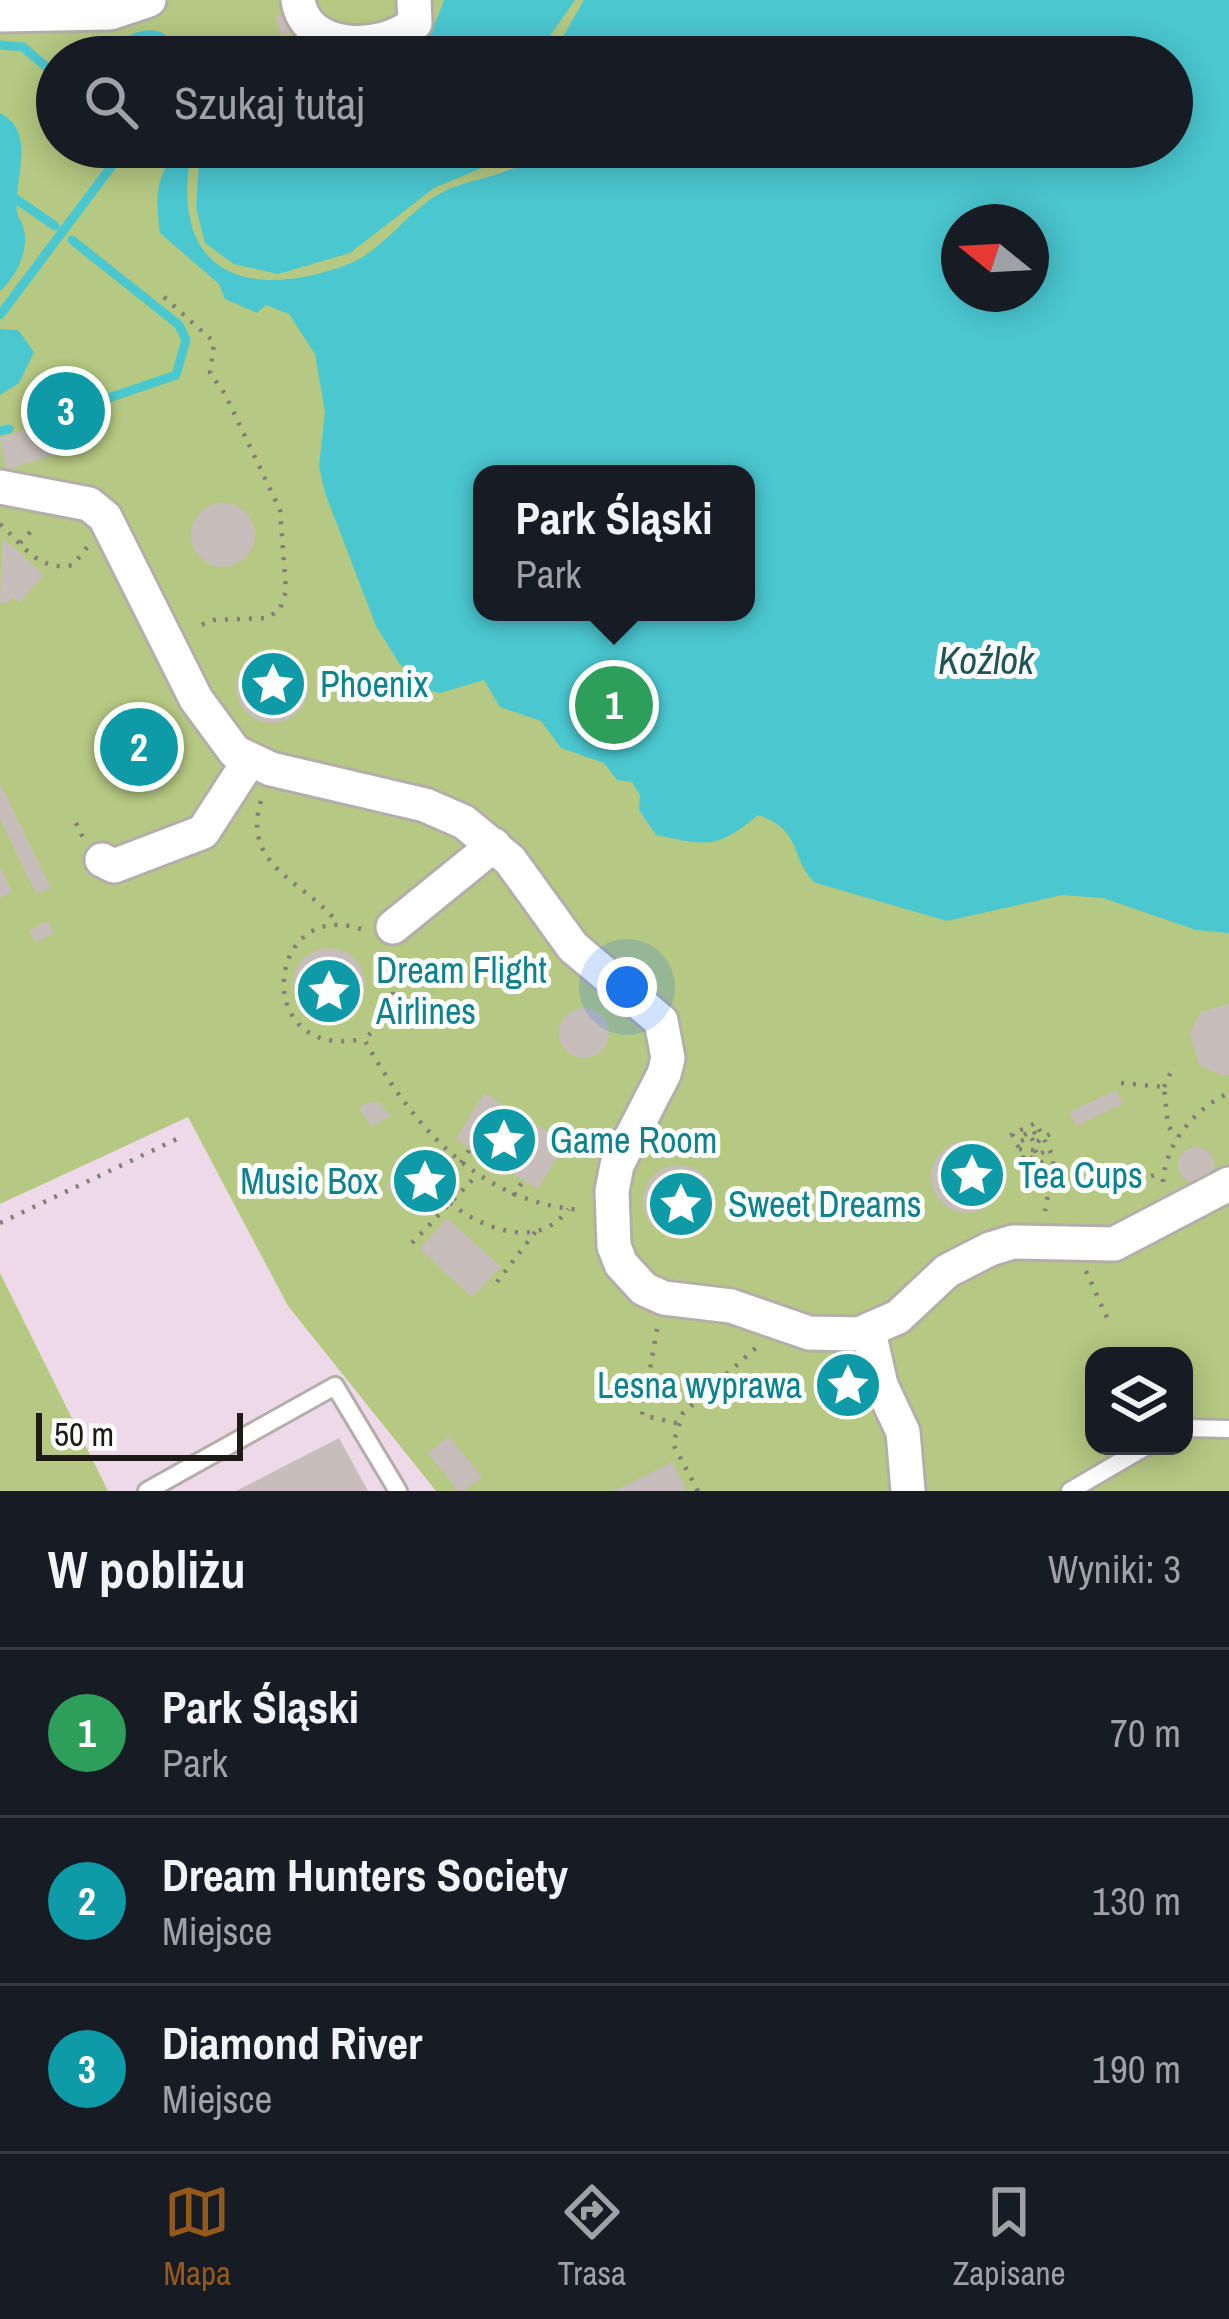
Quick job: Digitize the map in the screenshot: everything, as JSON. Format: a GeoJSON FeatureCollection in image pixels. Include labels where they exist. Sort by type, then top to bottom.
{"type":"FeatureCollection","features":[{"type":"Feature","properties":{"kind":"street"},"geometry":{"type":"LineString","coordinates":[[0,15],[110,13],[149,0]]}},
{"type":"Feature","properties":{"kind":"street"},"geometry":{"type":"LineString","coordinates":[[298,0],[313,32],[322,36]]}},
{"type":"Feature","properties":{"kind":"street"},"geometry":{"type":"LineString","coordinates":[[401,36],[415,23],[414,0]]}},
{"type":"Feature","properties":{"kind":"street"},"geometry":{"type":"LineString","coordinates":[[0,487],[88,504],[105,517],[207,718],[260,765],[445,811],[494,845],[573,947],[661,1021],[668,1058],[664,1074],[617,1165],[611,1212],[621,1264],[644,1289],[664,1298],[731,1306],[809,1334],[868,1331],[898,1317],[968,1258],[1013,1242],[1114,1244],[1229,1184]]}},
{"type":"Feature","properties":{"kind":"street"},"geometry":{"type":"LineString","coordinates":[[102,860],[113,866],[203,832],[260,765]]}},
{"type":"Feature","properties":{"kind":"street"},"geometry":{"type":"LineString","coordinates":[[388,934],[494,845]]}},
{"type":"Feature","properties":{"kind":"street"},"geometry":{"type":"LineString","coordinates":[[868,1331],[881,1385],[903,1432],[908,1491]]}},
{"type":"Feature","properties":{"kind":"lane"},"geometry":{"type":"LineString","coordinates":[[147,1491],[335,1386],[398,1491]]}},
{"type":"Feature","properties":{"kind":"lane"},"geometry":{"type":"LineString","coordinates":[[1193,1428],[1229,1429]]}},
{"type":"Feature","properties":{"kind":"lane"},"geometry":{"type":"LineString","coordinates":[[1070,1491],[1132,1455]]}},
{"type":"Feature","properties":{"kind":"path"},"geometry":{"type":"LineString","coordinates":[[164,297],[214,342],[210,374],[225,394],[280,510],[286,591],[280,609],[268,618],[213,620],[169,640]]}},
{"type":"Feature","properties":{"kind":"path"},"geometry":{"type":"LineString","coordinates":[[0,524],[40,563],[54,568],[74,565],[105,517]]}},
{"type":"Feature","properties":{"kind":"path"},"geometry":{"type":"LineString","coordinates":[[260,765],[260,850],[337,922],[388,934],[395,956],[397,982],[381,1024],[364,1039],[345,1043],[316,1036],[291,1017],[281,996],[282,972],[295,948],[310,933],[337,922]]}},
{"type":"Feature","properties":{"kind":"path"},"geometry":{"type":"LineString","coordinates":[[364,1039],[412,1114],[476,1176],[513,1196],[568,1209],[611,1212]]}},
{"type":"Feature","properties":{"kind":"path"},"geometry":{"type":"LineString","coordinates":[[1174,1065],[1164,1087],[1168,1126],[1178,1137]]}},
{"type":"Feature","properties":{"kind":"path"},"geometry":{"type":"LineString","coordinates":[[1121,1083],[1164,1087]]}},
{"type":"Feature","properties":{"kind":"path"},"geometry":{"type":"LineString","coordinates":[[1168,1218],[1163,1173],[1178,1137],[1208,1105],[1229,1093]]}},
{"type":"Feature","properties":{"kind":"path"},"geometry":{"type":"LineString","coordinates":[[1031,1144],[1052,1133]]}},
{"type":"Feature","properties":{"kind":"path"},"geometry":{"type":"LineString","coordinates":[[0,1223],[178,1138]]}},
{"type":"Feature","properties":{"kind":"path"},"geometry":{"type":"LineString","coordinates":[[1031,1144],[1052,1170],[1103,1190],[1163,1173]]}},
{"type":"Feature","properties":{"kind":"path"},"geometry":{"type":"LineString","coordinates":[[1031,1144],[1054,1159],[1045,1190],[1060,1243],[1108,1321]]}},
{"type":"Feature","properties":{"kind":"path"},"geometry":{"type":"LineString","coordinates":[[461,1163],[470,1149]]}},
{"type":"Feature","properties":{"kind":"path"},"geometry":{"type":"LineString","coordinates":[[412,1243],[476,1176]]}},
{"type":"Feature","properties":{"kind":"path"},"geometry":{"type":"LineString","coordinates":[[513,1196],[523,1181]]}},
{"type":"Feature","properties":{"kind":"path"},"geometry":{"type":"LineString","coordinates":[[450,1203],[488,1226],[536,1231],[560,1222],[568,1209]]}},
{"type":"Feature","properties":{"kind":"path"},"geometry":{"type":"LineString","coordinates":[[497,1282],[536,1231]]}},
{"type":"Feature","properties":{"kind":"path"},"geometry":{"type":"LineString","coordinates":[[659,1322],[642,1415],[680,1424]]}},
{"type":"Feature","properties":{"kind":"path"},"geometry":{"type":"LineString","coordinates":[[698,1491],[673,1444],[683,1413],[776,1323]]}},
{"type":"Feature","properties":{"kind":"shaded area"},"geometry":{"type":"Polygon","coordinates":[[[188,1116],[288,1306],[436,1491],[108,1491],[0,1273],[0,1204],[188,1116]]]}},
{"type":"Feature","properties":{"kind":"green space"},"geometry":{"type":"Polygon","coordinates":[[[0,0],[1229,0],[1229,1491],[436,1491],[288,1306],[188,1117],[0,1204],[0,0]]]}},
{"type":"Feature","properties":{"kind":"green space"},"geometry":{"type":"Polygon","coordinates":[[[0,1273],[108,1491],[0,1491],[0,1273]]]}},
{"type":"Feature","properties":{"kind":"water"},"geometry":{"type":"Polygon","coordinates":[[[444,0],[575,0],[550,36],[426,36],[444,0]]]}},
{"type":"Feature","properties":{"kind":"water","name":"Koźlok"},"geometry":{"type":"Polygon","coordinates":[[[584,0],[1229,0],[1229,933],[1196,930],[1103,898],[1062,895],[947,921],[816,883],[783,829],[758,815],[711,842],[656,835],[639,810],[640,795],[632,782],[617,780],[604,763],[561,748],[541,721],[500,707],[484,680],[440,693],[426,690],[399,663],[376,626],[325,493],[319,466],[325,412],[315,354],[289,314],[266,305],[257,313],[225,299],[219,284],[160,233],[158,207],[166,168],[190,168],[191,223],[203,249],[221,267],[246,277],[276,280],[311,276],[362,258],[419,208],[455,187],[513,168],[1193,168],[1193,36],[563,36],[584,0]]]}},
{"type":"Feature","properties":{"kind":"water"},"geometry":{"type":"Polygon","coordinates":[[[0,113],[11,121],[21,144],[17,212],[25,246],[20,263],[0,291],[0,113]]]}},
{"type":"Feature","properties":{"kind":"water"},"geometry":{"type":"Polygon","coordinates":[[[199,168],[482,168],[434,188],[350,253],[278,274],[234,264],[205,243],[196,208],[199,168]]]}},
{"type":"Feature","properties":{"kind":"water"},"geometry":{"type":"Polygon","coordinates":[[[0,329],[18,330],[34,352],[19,383],[0,395],[0,329]]]}},
{"type":"Feature","properties":{"kind":"building"},"geometry":{"type":"Polygon","coordinates":[[[292,11],[299,29],[282,36],[275,18],[292,11]]]}},
{"type":"Feature","properties":{"kind":"building"},"geometry":{"type":"Polygon","coordinates":[[[53,421],[63,452],[6,470],[0,438],[53,421]]]}},
{"type":"Feature","properties":{"kind":"building"},"geometry":{"type":"Polygon","coordinates":[[[223,503],[245,513],[255,535],[245,557],[223,567],[201,557],[191,535],[201,513],[223,503]]]}},
{"type":"Feature","properties":{"kind":"building"},"geometry":{"type":"Polygon","coordinates":[[[3,538],[44,575],[19,603],[13,597],[5,605],[0,601],[3,538]]]}},
{"type":"Feature","properties":{"kind":"building"},"geometry":{"type":"Polygon","coordinates":[[[272,651],[297,662],[308,687],[297,712],[272,723],[247,712],[236,687],[247,662],[272,651]]]}},
{"type":"Feature","properties":{"kind":"building"},"geometry":{"type":"Polygon","coordinates":[[[130,709],[182,768],[152,794],[100,736],[130,709]]]}},
{"type":"Feature","properties":{"kind":"building"},"geometry":{"type":"Polygon","coordinates":[[[0,783],[51,888],[36,894],[0,819],[0,783]]]}},
{"type":"Feature","properties":{"kind":"building"},"geometry":{"type":"Polygon","coordinates":[[[0,867],[12,892],[0,898],[0,867]]]}},
{"type":"Feature","properties":{"kind":"building"},"geometry":{"type":"Polygon","coordinates":[[[48,921],[54,933],[36,943],[29,931],[48,921]]]}},
{"type":"Feature","properties":{"kind":"building"},"geometry":{"type":"Polygon","coordinates":[[[329,948],[354,959],[365,984],[354,1009],[329,1020],[304,1009],[293,984],[304,959],[329,948]]]}},
{"type":"Feature","properties":{"kind":"building"},"geometry":{"type":"Polygon","coordinates":[[[1229,1004],[1229,1075],[1221,1075],[1199,1065],[1190,1032],[1201,1012],[1229,1004]]]}},
{"type":"Feature","properties":{"kind":"building"},"geometry":{"type":"Polygon","coordinates":[[[584,1008],[601,1016],[609,1033],[601,1050],[584,1058],[567,1050],[559,1033],[567,1016],[584,1008]]]}},
{"type":"Feature","properties":{"kind":"building"},"geometry":{"type":"Polygon","coordinates":[[[1117,1090],[1123,1104],[1076,1126],[1069,1112],[1117,1090]]]}},
{"type":"Feature","properties":{"kind":"building"},"geometry":{"type":"Polygon","coordinates":[[[484,1093],[566,1143],[538,1189],[456,1139],[484,1093]]]}},
{"type":"Feature","properties":{"kind":"building"},"geometry":{"type":"Polygon","coordinates":[[[378,1102],[391,1116],[371,1127],[359,1108],[378,1102]]]}},
{"type":"Feature","properties":{"kind":"building"},"geometry":{"type":"Polygon","coordinates":[[[967,1141],[992,1152],[1003,1177],[992,1202],[967,1213],[942,1202],[931,1177],[942,1152],[967,1141]]]}},
{"type":"Feature","properties":{"kind":"building"},"geometry":{"type":"Polygon","coordinates":[[[1196,1147],[1209,1152],[1214,1165],[1209,1178],[1196,1183],[1183,1178],[1178,1165],[1183,1152],[1196,1147]]]}},
{"type":"Feature","properties":{"kind":"building"},"geometry":{"type":"Polygon","coordinates":[[[413,1158],[442,1184],[415,1214],[386,1187],[413,1158]]]}},
{"type":"Feature","properties":{"kind":"building"},"geometry":{"type":"Polygon","coordinates":[[[679,1165],[704,1176],[715,1201],[704,1226],[679,1237],[654,1226],[643,1201],[654,1176],[679,1165]]]}},
{"type":"Feature","properties":{"kind":"building"},"geometry":{"type":"Polygon","coordinates":[[[447,1218],[501,1267],[472,1297],[420,1249],[447,1218]]]}},
{"type":"Feature","properties":{"kind":"building"},"geometry":{"type":"Polygon","coordinates":[[[449,1436],[482,1478],[464,1491],[458,1491],[428,1453],[449,1436]]]}},
{"type":"Feature","properties":{"kind":"building"},"geometry":{"type":"Polygon","coordinates":[[[339,1438],[368,1491],[236,1491],[339,1438]]]}},
{"type":"Feature","properties":{"kind":"building"},"geometry":{"type":"Polygon","coordinates":[[[672,1462],[686,1489],[614,1491],[672,1462]]]}},
{"type":"Feature","properties":{"kind":"waterway"},"geometry":{"type":"LineString","coordinates":[[142,36],[156,36]]}},
{"type":"Feature","properties":{"kind":"waterway"},"geometry":{"type":"LineString","coordinates":[[0,45],[23,47],[36,58]]}},
{"type":"Feature","properties":{"kind":"waterway"},"geometry":{"type":"LineString","coordinates":[[0,315],[110,168]]}},
{"type":"Feature","properties":{"kind":"waterway"},"geometry":{"type":"LineString","coordinates":[[0,188],[55,226]]}},
{"type":"Feature","properties":{"kind":"waterway"},"geometry":{"type":"LineString","coordinates":[[72,240],[179,325],[186,340],[176,375],[94,403]]}},
{"type":"Feature","properties":{"kind":"waterway"},"geometry":{"type":"LineString","coordinates":[[0,431],[9,429]]}},
{"type":"Feature","properties":{"kind":"place","name":"Diamond River"},"geometry":{"type":"Point","coordinates":[66,411]}},
{"type":"Feature","properties":{"kind":"place","name":"Phoenix"},"geometry":{"type":"Point","coordinates":[273,684]}},
{"type":"Feature","properties":{"kind":"place","name":"Park Śląski"},"geometry":{"type":"Point","coordinates":[614,705]}},
{"type":"Feature","properties":{"kind":"place","name":"Dream Hunters Society"},"geometry":{"type":"Point","coordinates":[139,747]}},
{"type":"Feature","properties":{"kind":"place","name":"Dream Flight Airlines"},"geometry":{"type":"Point","coordinates":[329,991]}},
{"type":"Feature","properties":{"kind":"place","name":"Game Room"},"geometry":{"type":"Point","coordinates":[504,1140]}},
{"type":"Feature","properties":{"kind":"place","name":"Tea Cups"},"geometry":{"type":"Point","coordinates":[972,1175]}},
{"type":"Feature","properties":{"kind":"place","name":"Music Box"},"geometry":{"type":"Point","coordinates":[425,1181]}},
{"type":"Feature","properties":{"kind":"place","name":"Sweet Dreams"},"geometry":{"type":"Point","coordinates":[681,1204]}},
{"type":"Feature","properties":{"kind":"place","name":"Lesna wyprawa"},"geometry":{"type":"Point","coordinates":[848,1385]}}]}
